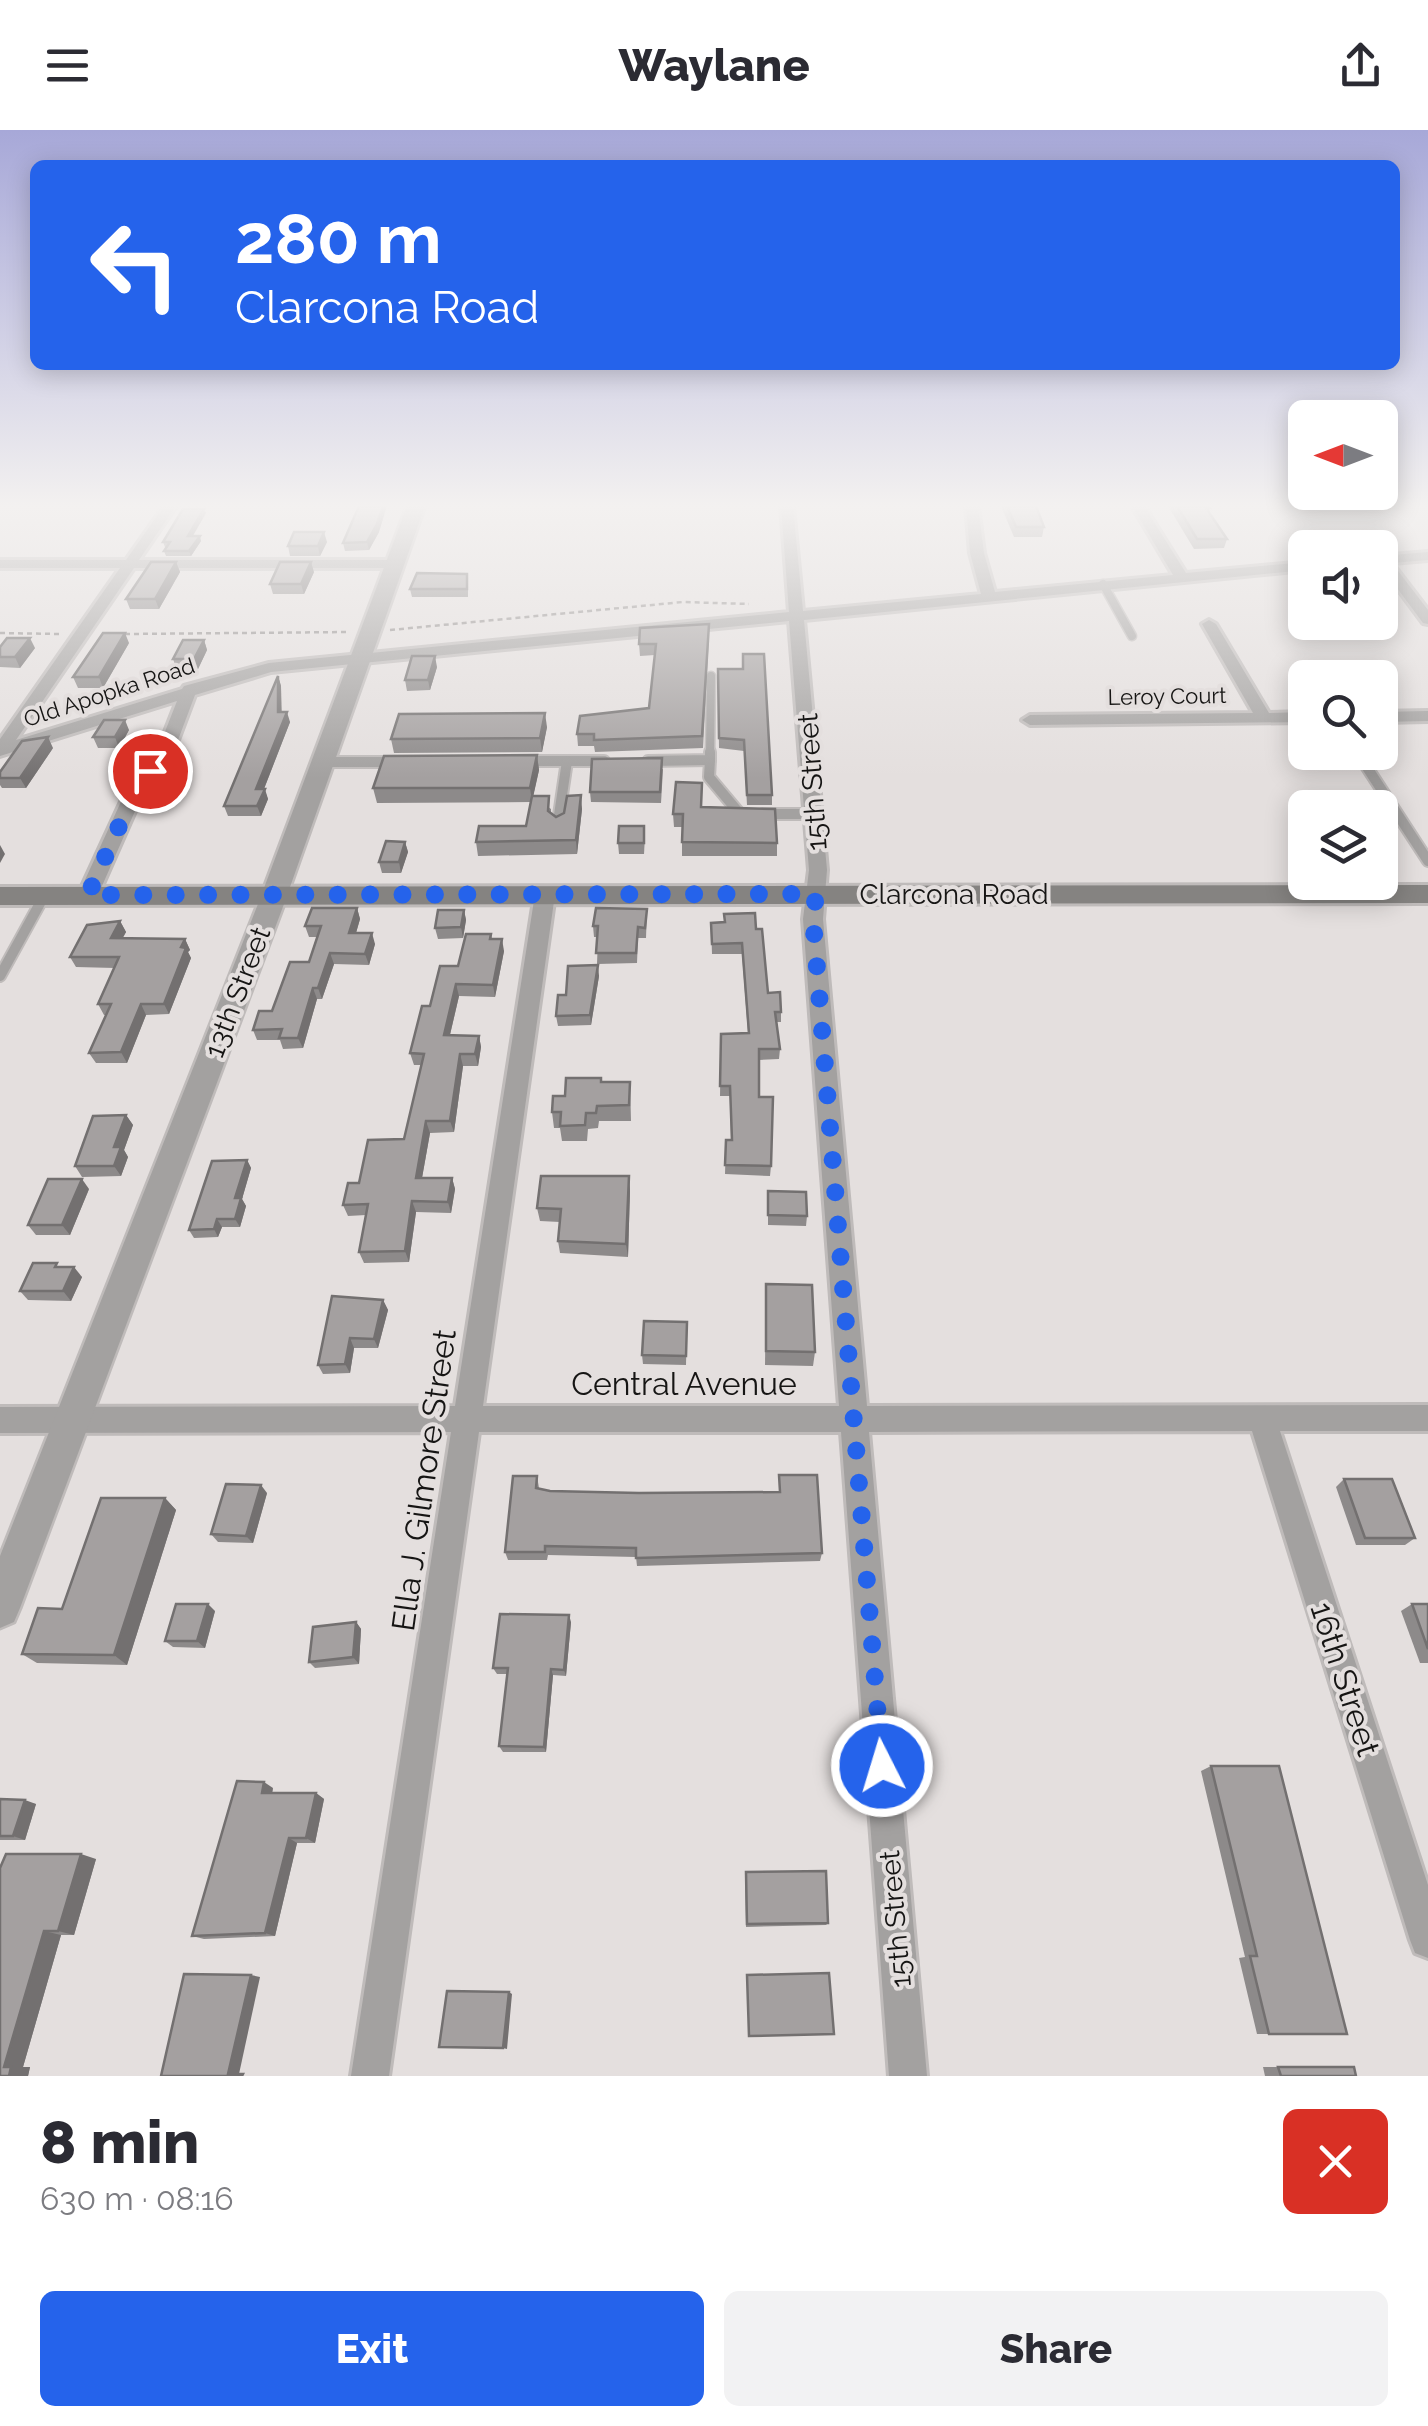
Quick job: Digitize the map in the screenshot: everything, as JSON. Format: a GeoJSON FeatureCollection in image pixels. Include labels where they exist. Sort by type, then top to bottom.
{"type":"FeatureCollection","features":[{"type":"Feature","properties":{"kind":"main road","name":"Clarcona Road"},"geometry":{"type":"LineString","coordinates":[[0,896],[1428,894]]}},
{"type":"Feature","properties":{"kind":"street"},"geometry":{"type":"LineString","coordinates":[[0,750],[106,597]]}},
{"type":"Feature","properties":{"kind":"street","name":"13th Street"},"geometry":{"type":"LineString","coordinates":[[0,1608],[275,894],[384,597]]}},
{"type":"Feature","properties":{"kind":"street","name":"15th Street"},"geometry":{"type":"LineString","coordinates":[[797,597],[814,814],[813,919],[908,2076]]}},
{"type":"Feature","properties":{"kind":"street","name":"Old Apopka Road"},"geometry":{"type":"LineString","coordinates":[[0,750],[190,689],[270,668],[980,597]]}},
{"type":"Feature","properties":{"kind":"street"},"geometry":{"type":"LineString","coordinates":[[1410,597],[1428,620]]}},
{"type":"Feature","properties":{"kind":"street"},"geometry":{"type":"LineString","coordinates":[[1209,624],[1264,718]]}},
{"type":"Feature","properties":{"kind":"street"},"geometry":{"type":"LineString","coordinates":[[88,895],[134,793],[167,748],[190,689]]}},
{"type":"Feature","properties":{"kind":"street"},"geometry":{"type":"LineString","coordinates":[[1398,717],[1428,716]]}},
{"type":"Feature","properties":{"kind":"street","name":"Leroy Court"},"geometry":{"type":"LineString","coordinates":[[1030,720],[1288,717]]}},
{"type":"Feature","properties":{"kind":"street","name":"Ella J. Gilmore Street"},"geometry":{"type":"LineString","coordinates":[[370,2076],[545,894]]}},
{"type":"Feature","properties":{"kind":"street","name":"16th Street"},"geometry":{"type":"LineString","coordinates":[[1262,1418],[1428,1940]]}},
{"type":"Feature","properties":{"kind":"street","name":"Central Avenue"},"geometry":{"type":"LineString","coordinates":[[0,1420],[1428,1418]]}},
{"type":"Feature","properties":{"kind":"lane"},"geometry":{"type":"LineString","coordinates":[[1110,597],[1132,636]]}},
{"type":"Feature","properties":{"kind":"lane"},"geometry":{"type":"LineString","coordinates":[[711,676],[710,777],[736,814],[814,814]]}},
{"type":"Feature","properties":{"kind":"lane"},"geometry":{"type":"LineString","coordinates":[[638,761],[710,760]]}},
{"type":"Feature","properties":{"kind":"lane"},"geometry":{"type":"LineString","coordinates":[[512,761],[620,761]]}},
{"type":"Feature","properties":{"kind":"lane"},"geometry":{"type":"LineString","coordinates":[[558,822],[566,761]]}},
{"type":"Feature","properties":{"kind":"lane"},"geometry":{"type":"LineString","coordinates":[[324,762],[402,762]]}},
{"type":"Feature","properties":{"kind":"lane"},"geometry":{"type":"LineString","coordinates":[[1369,770],[1428,861]]}},
{"type":"Feature","properties":{"kind":"lane"},"geometry":{"type":"LineString","coordinates":[[0,976],[44,896]]}},
{"type":"Feature","properties":{"kind":"path"},"geometry":{"type":"LineString","coordinates":[[0,634],[372,631]]}},
{"type":"Feature","properties":{"kind":"building"},"geometry":{"type":"Polygon","coordinates":[[[127,597],[156,597],[155,599],[127,597]]]}},
{"type":"Feature","properties":{"kind":"building"},"geometry":{"type":"Polygon","coordinates":[[[709,624],[702,736],[594,740],[594,734],[577,734],[580,716],[649,708],[656,644],[639,644],[640,628],[709,624]]]}},
{"type":"Feature","properties":{"kind":"building"},"geometry":{"type":"Polygon","coordinates":[[[103,633],[125,633],[99,677],[73,677],[103,633]]]}},
{"type":"Feature","properties":{"kind":"building"},"geometry":{"type":"Polygon","coordinates":[[[7,638],[30,638],[15,657],[0,657],[0,647],[7,638]]]}},
{"type":"Feature","properties":{"kind":"building"},"geometry":{"type":"Polygon","coordinates":[[[183,640],[204,640],[194,659],[173,659],[183,640]]]}},
{"type":"Feature","properties":{"kind":"building"},"geometry":{"type":"Polygon","coordinates":[[[743,654],[764,654],[772,795],[747,795],[744,740],[719,738],[718,669],[743,669],[743,654]]]}},
{"type":"Feature","properties":{"kind":"building"},"geometry":{"type":"Polygon","coordinates":[[[412,656],[435,656],[428,680],[405,680],[412,656]]]}},
{"type":"Feature","properties":{"kind":"building"},"geometry":{"type":"Polygon","coordinates":[[[278,676],[278,712],[287,712],[256,789],[265,789],[257,806],[224,806],[278,676]]]}},
{"type":"Feature","properties":{"kind":"building"},"geometry":{"type":"Polygon","coordinates":[[[545,713],[540,738],[391,739],[399,714],[545,713]]]}},
{"type":"Feature","properties":{"kind":"building"},"geometry":{"type":"Polygon","coordinates":[[[104,720],[125,720],[115,737],[93,737],[104,720]]]}},
{"type":"Feature","properties":{"kind":"building"},"geometry":{"type":"Polygon","coordinates":[[[48,737],[20,778],[0,778],[0,772],[22,741],[48,737]]]}},
{"type":"Feature","properties":{"kind":"building"},"geometry":{"type":"Polygon","coordinates":[[[537,755],[530,788],[373,788],[384,756],[537,755]]]}},
{"type":"Feature","properties":{"kind":"building"},"geometry":{"type":"Polygon","coordinates":[[[662,758],[660,792],[590,792],[592,759],[662,758]]]}},
{"type":"Feature","properties":{"kind":"building"},"geometry":{"type":"Polygon","coordinates":[[[676,782],[702,783],[701,807],[775,809],[777,843],[682,842],[683,814],[673,814],[676,782]]]}},
{"type":"Feature","properties":{"kind":"building"},"geometry":{"type":"Polygon","coordinates":[[[581,795],[576,840],[476,842],[479,826],[526,826],[532,796],[549,796],[548,811],[556,817],[564,813],[567,796],[581,795]]]}},
{"type":"Feature","properties":{"kind":"building"},"geometry":{"type":"Polygon","coordinates":[[[619,826],[644,826],[644,843],[618,843],[619,826]]]}},
{"type":"Feature","properties":{"kind":"building"},"geometry":{"type":"Polygon","coordinates":[[[386,841],[405,842],[399,862],[379,862],[386,841]]]}},
{"type":"Feature","properties":{"kind":"building"},"geometry":{"type":"Polygon","coordinates":[[[312,908],[357,908],[349,933],[372,933],[365,954],[330,953],[318,988],[313,988],[298,1038],[279,1038],[282,1029],[253,1030],[259,1011],[272,1011],[290,962],[309,962],[321,926],[305,926],[312,908]]]}},
{"type":"Feature","properties":{"kind":"building"},"geometry":{"type":"Polygon","coordinates":[[[596,908],[647,909],[645,928],[638,927],[636,953],[596,953],[596,908]]]}},
{"type":"Feature","properties":{"kind":"building"},"geometry":{"type":"Polygon","coordinates":[[[438,910],[464,910],[461,927],[435,928],[438,910]]]}},
{"type":"Feature","properties":{"kind":"building"},"geometry":{"type":"Polygon","coordinates":[[[755,913],[756,929],[762,929],[768,993],[780,992],[781,1012],[775,1012],[780,1049],[759,1049],[759,1097],[773,1097],[771,1166],[725,1165],[726,1140],[732,1140],[730,1086],[720,1086],[721,1034],[749,1033],[742,943],[712,944],[711,923],[725,922],[724,914],[755,913]]]}},
{"type":"Feature","properties":{"kind":"building"},"geometry":{"type":"Polygon","coordinates":[[[120,921],[111,938],[185,939],[181,947],[186,948],[164,1004],[141,1004],[121,1052],[89,1053],[111,1004],[98,1004],[119,957],[70,957],[87,925],[120,921]]]}},
{"type":"Feature","properties":{"kind":"building"},"geometry":{"type":"Polygon","coordinates":[[[466,934],[491,934],[490,939],[502,939],[493,985],[456,984],[444,1035],[479,1036],[475,1054],[460,1054],[450,1121],[426,1121],[416,1178],[452,1178],[448,1202],[412,1201],[405,1251],[359,1252],[368,1204],[343,1205],[348,1183],[359,1183],[368,1140],[404,1139],[424,1054],[410,1053],[422,1006],[430,1006],[440,966],[458,966],[466,934]]]}},
{"type":"Feature","properties":{"kind":"building"},"geometry":{"type":"Polygon","coordinates":[[[598,965],[590,1015],[556,1016],[558,995],[566,995],[568,966],[598,965]]]}},
{"type":"Feature","properties":{"kind":"building"},"geometry":{"type":"Polygon","coordinates":[[[566,1078],[630,1082],[629,1105],[597,1106],[596,1113],[586,1113],[585,1125],[560,1126],[561,1112],[552,1112],[553,1096],[565,1096],[566,1078]]]}},
{"type":"Feature","properties":{"kind":"building"},"geometry":{"type":"Polygon","coordinates":[[[126,1115],[114,1147],[121,1147],[114,1166],[75,1166],[93,1116],[126,1115]]]}},
{"type":"Feature","properties":{"kind":"building"},"geometry":{"type":"Polygon","coordinates":[[[247,1160],[235,1198],[241,1198],[235,1219],[217,1219],[214,1229],[189,1230],[212,1161],[247,1160]]]}},
{"type":"Feature","properties":{"kind":"building"},"geometry":{"type":"Polygon","coordinates":[[[541,1176],[629,1176],[626,1244],[558,1241],[561,1209],[537,1208],[541,1176]]]}},
{"type":"Feature","properties":{"kind":"building"},"geometry":{"type":"Polygon","coordinates":[[[48,1179],[82,1179],[62,1225],[28,1225],[48,1179]]]}},
{"type":"Feature","properties":{"kind":"building"},"geometry":{"type":"Polygon","coordinates":[[[768,1191],[806,1192],[807,1216],[768,1215],[768,1191]]]}},
{"type":"Feature","properties":{"kind":"building"},"geometry":{"type":"Polygon","coordinates":[[[33,1263],[74,1267],[63,1291],[20,1291],[33,1263]]]}},
{"type":"Feature","properties":{"kind":"building"},"geometry":{"type":"Polygon","coordinates":[[[766,1284],[812,1285],[815,1352],[766,1351],[766,1284]]]}},
{"type":"Feature","properties":{"kind":"building"},"geometry":{"type":"Polygon","coordinates":[[[332,1296],[383,1300],[374,1339],[350,1338],[345,1364],[318,1365],[332,1296]]]}},
{"type":"Feature","properties":{"kind":"building"},"geometry":{"type":"Polygon","coordinates":[[[644,1321],[687,1322],[686,1356],[642,1355],[644,1321]]]}},
{"type":"Feature","properties":{"kind":"building"},"geometry":{"type":"Polygon","coordinates":[[[779,1475],[817,1475],[822,1553],[636,1558],[636,1548],[545,1546],[545,1552],[505,1552],[513,1476],[537,1476],[536,1488],[550,1491],[639,1493],[780,1492],[779,1475]]]}},
{"type":"Feature","properties":{"kind":"building"},"geometry":{"type":"Polygon","coordinates":[[[1344,1479],[1392,1479],[1415,1538],[1365,1538],[1344,1479]]]}},
{"type":"Feature","properties":{"kind":"building"},"geometry":{"type":"Polygon","coordinates":[[[226,1484],[261,1485],[246,1536],[211,1534],[226,1484]]]}},
{"type":"Feature","properties":{"kind":"building"},"geometry":{"type":"Polygon","coordinates":[[[101,1498],[165,1498],[114,1655],[22,1654],[38,1608],[62,1609],[101,1498]]]}},
{"type":"Feature","properties":{"kind":"building"},"geometry":{"type":"Polygon","coordinates":[[[176,1604],[208,1604],[197,1641],[165,1641],[176,1604]]]}},
{"type":"Feature","properties":{"kind":"building"},"geometry":{"type":"Polygon","coordinates":[[[1412,1604],[1428,1604],[1428,1649],[1412,1604]]]}},
{"type":"Feature","properties":{"kind":"building"},"geometry":{"type":"Polygon","coordinates":[[[500,1614],[569,1615],[564,1670],[551,1669],[544,1747],[499,1746],[508,1668],[493,1668],[500,1614]]]}},
{"type":"Feature","properties":{"kind":"building"},"geometry":{"type":"Polygon","coordinates":[[[356,1622],[353,1657],[309,1662],[313,1627],[356,1622]]]}},
{"type":"Feature","properties":{"kind":"building"},"geometry":{"type":"Polygon","coordinates":[[[1211,1766],[1279,1766],[1347,2034],[1269,2034],[1250,1956],[1257,1956],[1211,1766]]]}},
{"type":"Feature","properties":{"kind":"building"},"geometry":{"type":"Polygon","coordinates":[[[237,1781],[264,1782],[262,1793],[316,1793],[306,1838],[289,1838],[265,1933],[192,1936],[237,1781]]]}},
{"type":"Feature","properties":{"kind":"building"},"geometry":{"type":"Polygon","coordinates":[[[0,1799],[25,1800],[13,1836],[0,1836],[0,1799]]]}},
{"type":"Feature","properties":{"kind":"building"},"geometry":{"type":"Polygon","coordinates":[[[6,1854],[81,1854],[58,1931],[44,1931],[4,2067],[11,2067],[9,2076],[0,2076],[0,1868],[6,1854]]]}},
{"type":"Feature","properties":{"kind":"building"},"geometry":{"type":"Polygon","coordinates":[[[826,1871],[828,1923],[747,1924],[746,1872],[826,1871]]]}},
{"type":"Feature","properties":{"kind":"building"},"geometry":{"type":"Polygon","coordinates":[[[829,1973],[834,2034],[749,2036],[747,1975],[829,1973]]]}},
{"type":"Feature","properties":{"kind":"building"},"geometry":{"type":"Polygon","coordinates":[[[184,1974],[251,1975],[228,2074],[242,2076],[161,2076],[184,1974]]]}},
{"type":"Feature","properties":{"kind":"building"},"geometry":{"type":"Polygon","coordinates":[[[447,1991],[509,1992],[503,2048],[439,2047],[447,1991]]]}},
{"type":"Feature","properties":{"kind":"building"},"geometry":{"type":"Polygon","coordinates":[[[1278,2067],[1354,2067],[1356,2076],[1281,2076],[1278,2067]]]}},
{"type":"Feature","properties":{"kind":"route"},"geometry":{"type":"LineString","coordinates":[[150,771],[134,793],[88,895],[816,894],[813,919],[882,1766]]}}]}
